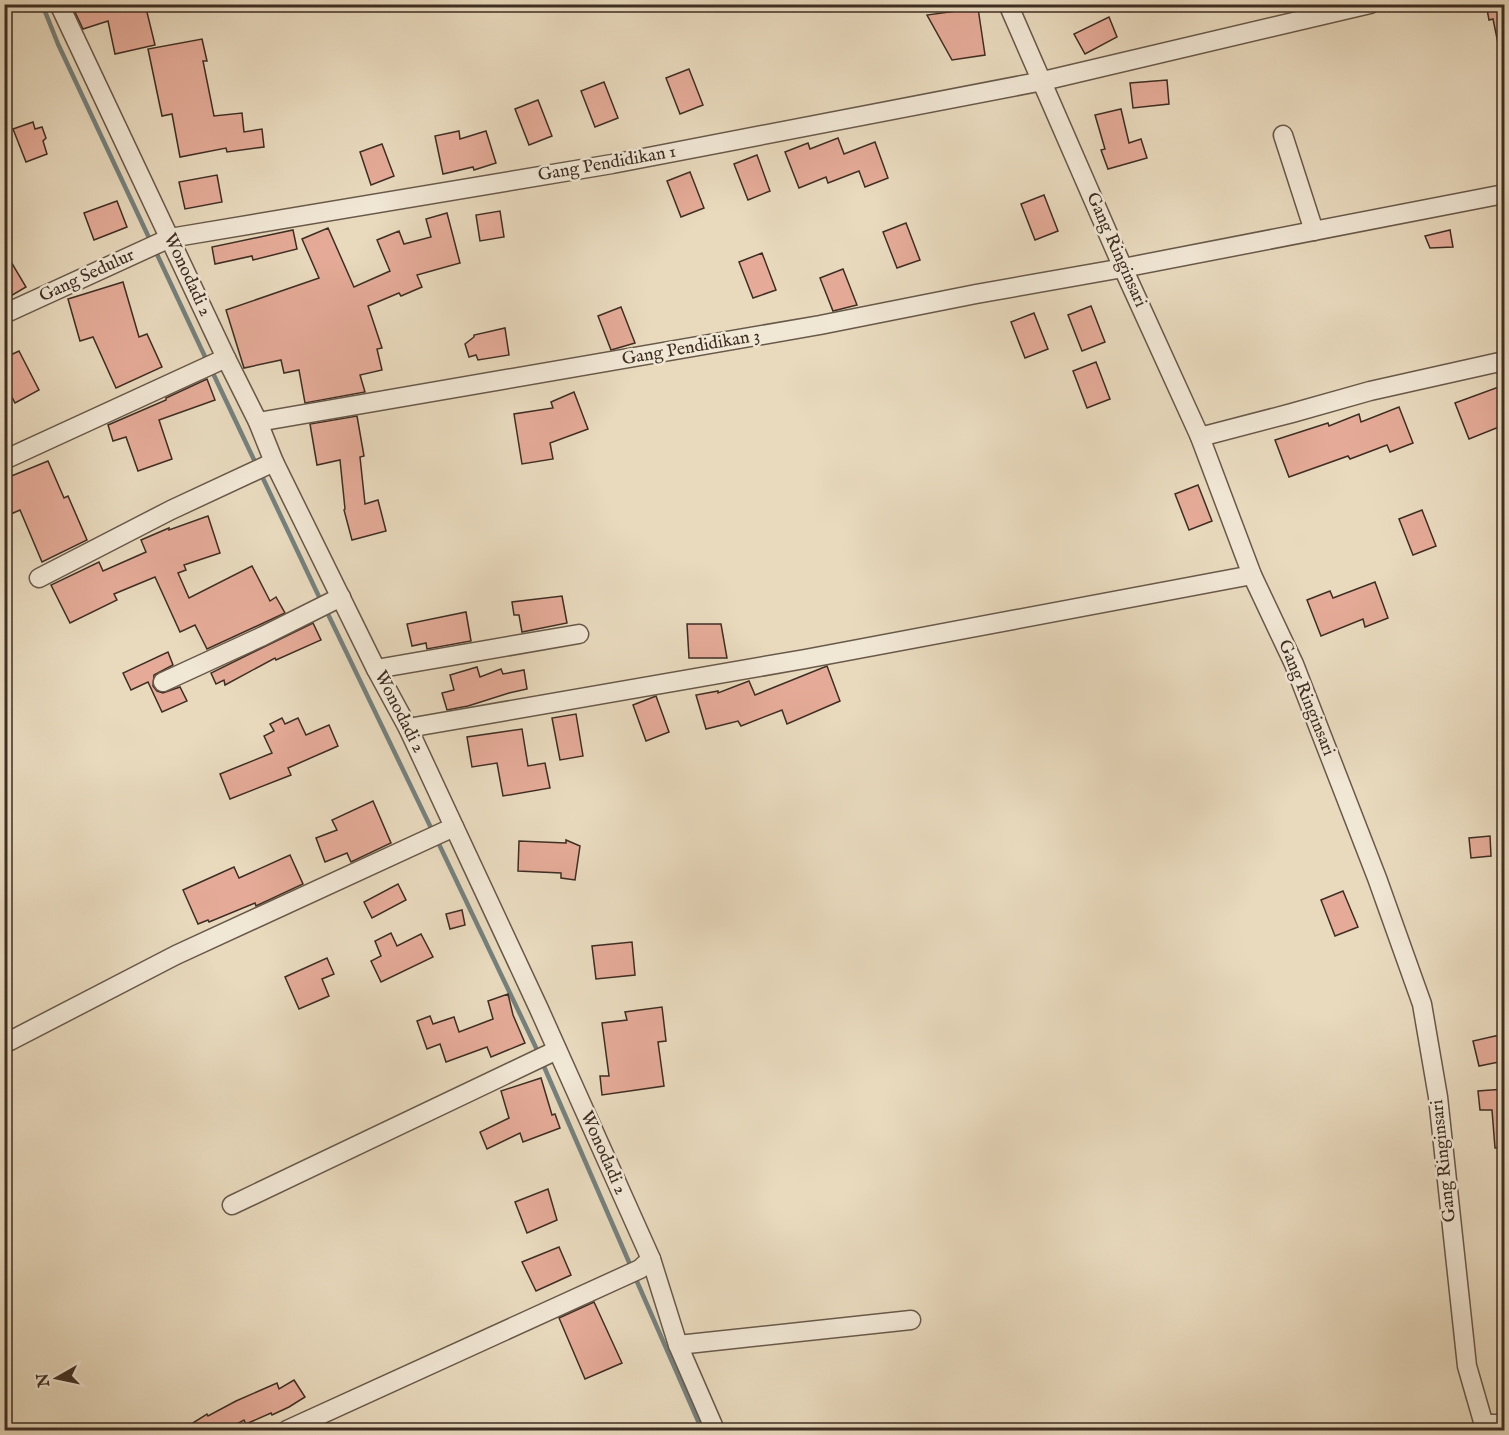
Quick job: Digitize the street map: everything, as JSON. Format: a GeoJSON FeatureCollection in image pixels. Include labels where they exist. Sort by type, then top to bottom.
{"type":"FeatureCollection","features":[{"type":"Feature","properties":{"kind":"street","name":"Wonodadi 2"},"geometry":{"type":"LineString","coordinates":[[59,4],[258,422],[274,462],[376,669],[408,728],[555,1051],[715,1431]]}},
{"type":"Feature","properties":{"kind":"street","name":"Gang Ringinsari"},"geometry":{"type":"LineString","coordinates":[[1008,4],[1123,268],[1200,436],[1252,575],[1294,664],[1377,878],[1422,1004],[1438,1097],[1467,1366],[1484,1428]]}},
{"type":"Feature","properties":{"kind":"street","name":"Gang Pendidikan 1"},"geometry":{"type":"LineString","coordinates":[[170,238],[624,161],[1042,81],[1370,4]]}},
{"type":"Feature","properties":{"kind":"street"},"geometry":{"type":"LineString","coordinates":[[1284,135],[1314,231]]}},
{"type":"Feature","properties":{"kind":"street","name":"Gang Pendidikan 3"},"geometry":{"type":"LineString","coordinates":[[258,422],[808,327],[1504,194]]}},
{"type":"Feature","properties":{"kind":"street","name":"Gang Sedulur"},"geometry":{"type":"LineString","coordinates":[[4,314],[170,238]]}},
{"type":"Feature","properties":{"kind":"street"},"geometry":{"type":"LineString","coordinates":[[4,460],[226,358]]}},
{"type":"Feature","properties":{"kind":"street"},"geometry":{"type":"LineString","coordinates":[[1200,436],[1370,391],[1504,361]]}},
{"type":"Feature","properties":{"kind":"street"},"geometry":{"type":"LineString","coordinates":[[39,578],[171,510],[274,462]]}},
{"type":"Feature","properties":{"kind":"street"},"geometry":{"type":"LineString","coordinates":[[408,728],[771,665],[1252,575]]}},
{"type":"Feature","properties":{"kind":"street"},"geometry":{"type":"LineString","coordinates":[[163,682],[341,597]]}},
{"type":"Feature","properties":{"kind":"street"},"geometry":{"type":"LineString","coordinates":[[376,669],[579,634]]}},
{"type":"Feature","properties":{"kind":"street"},"geometry":{"type":"LineString","coordinates":[[4,1044],[176,955],[453,827]]}},
{"type":"Feature","properties":{"kind":"street"},"geometry":{"type":"LineString","coordinates":[[232,1204],[555,1051]]}},
{"type":"Feature","properties":{"kind":"street"},"geometry":{"type":"LineString","coordinates":[[287,1431],[645,1264]]}},
{"type":"Feature","properties":{"kind":"street"},"geometry":{"type":"LineString","coordinates":[[678,1346],[911,1320]]}},
{"type":"Feature","properties":{"kind":"street"},"geometry":{"type":"LineString","coordinates":[[1484,1428],[1504,1424]]}},
{"type":"Feature","properties":{"kind":"building"},"geometry":{"type":"Polygon","coordinates":[[[90,4],[145,4],[155,45],[115,54],[108,21],[83,29],[74,10],[90,4]]]}},
{"type":"Feature","properties":{"kind":"building"},"geometry":{"type":"Polygon","coordinates":[[[1486,4],[1504,4],[1504,47],[1499,48],[1493,19],[1489,20],[1486,4]]]}},
{"type":"Feature","properties":{"kind":"building"},"geometry":{"type":"Polygon","coordinates":[[[978,8],[985,55],[952,60],[927,15],[978,8]]]}},
{"type":"Feature","properties":{"kind":"building"},"geometry":{"type":"Polygon","coordinates":[[[1109,17],[1117,37],[1085,54],[1074,34],[1109,17]]]}},
{"type":"Feature","properties":{"kind":"building"},"geometry":{"type":"Polygon","coordinates":[[[202,39],[207,61],[203,61],[214,116],[242,113],[244,132],[262,129],[264,147],[227,152],[226,148],[180,157],[172,114],[162,116],[148,49],[202,39]]]}},
{"type":"Feature","properties":{"kind":"building"},"geometry":{"type":"Polygon","coordinates":[[[689,69],[703,105],[680,114],[666,78],[689,69]]]}},
{"type":"Feature","properties":{"kind":"building"},"geometry":{"type":"Polygon","coordinates":[[[1167,80],[1169,104],[1133,108],[1130,83],[1167,80]]]}},
{"type":"Feature","properties":{"kind":"building"},"geometry":{"type":"Polygon","coordinates":[[[604,82],[618,118],[595,127],[581,91],[604,82]]]}},
{"type":"Feature","properties":{"kind":"building"},"geometry":{"type":"Polygon","coordinates":[[[538,100],[552,136],[529,145],[515,109],[538,100]]]}},
{"type":"Feature","properties":{"kind":"building"},"geometry":{"type":"Polygon","coordinates":[[[1121,109],[1129,143],[1141,139],[1147,158],[1108,169],[1101,150],[1105,149],[1095,115],[1121,109]]]}},
{"type":"Feature","properties":{"kind":"building"},"geometry":{"type":"Polygon","coordinates":[[[33,122],[35,129],[42,127],[46,138],[43,141],[47,154],[26,162],[13,129],[33,122]]]}},
{"type":"Feature","properties":{"kind":"building"},"geometry":{"type":"Polygon","coordinates":[[[459,131],[460,139],[486,131],[496,163],[474,170],[473,167],[443,174],[435,136],[459,131]]]}},
{"type":"Feature","properties":{"kind":"building"},"geometry":{"type":"Polygon","coordinates":[[[838,138],[844,154],[875,142],[888,178],[865,187],[859,171],[828,183],[826,177],[799,188],[785,152],[808,143],[810,149],[838,138]]]}},
{"type":"Feature","properties":{"kind":"building"},"geometry":{"type":"Polygon","coordinates":[[[382,144],[394,176],[371,185],[360,152],[382,144]]]}},
{"type":"Feature","properties":{"kind":"building"},"geometry":{"type":"Polygon","coordinates":[[[757,155],[770,191],[748,200],[734,164],[757,155]]]}},
{"type":"Feature","properties":{"kind":"building"},"geometry":{"type":"Polygon","coordinates":[[[690,172],[704,208],[681,217],[667,181],[690,172]]]}},
{"type":"Feature","properties":{"kind":"building"},"geometry":{"type":"Polygon","coordinates":[[[217,175],[222,202],[185,209],[179,182],[217,175]]]}},
{"type":"Feature","properties":{"kind":"building"},"geometry":{"type":"Polygon","coordinates":[[[1044,195],[1058,231],[1035,240],[1021,204],[1044,195]]]}},
{"type":"Feature","properties":{"kind":"building"},"geometry":{"type":"Polygon","coordinates":[[[117,201],[127,227],[94,240],[84,213],[117,201]]]}},
{"type":"Feature","properties":{"kind":"building"},"geometry":{"type":"Polygon","coordinates":[[[500,211],[504,237],[480,241],[476,215],[500,211]]]}},
{"type":"Feature","properties":{"kind":"building"},"geometry":{"type":"Polygon","coordinates":[[[447,213],[460,263],[417,275],[422,287],[401,296],[399,293],[368,306],[382,348],[377,349],[382,370],[360,375],[365,392],[305,403],[299,370],[284,373],[281,360],[244,368],[226,310],[319,278],[302,239],[328,228],[354,287],[390,271],[377,240],[399,231],[404,244],[431,237],[426,219],[447,213]]]}},
{"type":"Feature","properties":{"kind":"building"},"geometry":{"type":"Polygon","coordinates":[[[906,223],[920,260],[897,268],[883,232],[906,223]]]}},
{"type":"Feature","properties":{"kind":"building"},"geometry":{"type":"Polygon","coordinates":[[[293,230],[297,249],[253,260],[252,256],[215,264],[212,247],[293,230]]]}},
{"type":"Feature","properties":{"kind":"building"},"geometry":{"type":"Polygon","coordinates":[[[1450,230],[1453,247],[1430,248],[1425,236],[1450,230]]]}},
{"type":"Feature","properties":{"kind":"building"},"geometry":{"type":"Polygon","coordinates":[[[4,250],[26,287],[4,300],[4,250]]]}},
{"type":"Feature","properties":{"kind":"building"},"geometry":{"type":"Polygon","coordinates":[[[762,253],[776,290],[753,298],[739,262],[762,253]]]}},
{"type":"Feature","properties":{"kind":"building"},"geometry":{"type":"Polygon","coordinates":[[[843,269],[857,305],[833,311],[820,278],[843,269]]]}},
{"type":"Feature","properties":{"kind":"building"},"geometry":{"type":"Polygon","coordinates":[[[123,282],[139,337],[147,334],[162,367],[116,388],[93,337],[80,341],[68,299],[123,282]]]}},
{"type":"Feature","properties":{"kind":"building"},"geometry":{"type":"Polygon","coordinates":[[[1091,306],[1105,342],[1082,351],[1068,315],[1091,306]]]}},
{"type":"Feature","properties":{"kind":"building"},"geometry":{"type":"Polygon","coordinates":[[[621,307],[635,343],[611,350],[598,316],[621,307]]]}},
{"type":"Feature","properties":{"kind":"building"},"geometry":{"type":"Polygon","coordinates":[[[1034,313],[1048,349],[1025,358],[1011,322],[1034,313]]]}},
{"type":"Feature","properties":{"kind":"building"},"geometry":{"type":"Polygon","coordinates":[[[505,328],[509,355],[478,360],[476,355],[469,357],[465,344],[474,335],[505,328]]]}},
{"type":"Feature","properties":{"kind":"building"},"geometry":{"type":"Polygon","coordinates":[[[19,351],[39,390],[15,403],[4,382],[4,358],[19,351]]]}},
{"type":"Feature","properties":{"kind":"building"},"geometry":{"type":"Polygon","coordinates":[[[1096,362],[1110,399],[1087,408],[1073,371],[1096,362]]]}},
{"type":"Feature","properties":{"kind":"building"},"geometry":{"type":"Polygon","coordinates":[[[207,379],[215,400],[159,420],[172,459],[138,471],[126,437],[113,441],[108,425],[207,379]]]}},
{"type":"Feature","properties":{"kind":"building"},"geometry":{"type":"Polygon","coordinates":[[[1504,385],[1504,425],[1469,439],[1455,403],[1504,385]]]}},
{"type":"Feature","properties":{"kind":"building"},"geometry":{"type":"Polygon","coordinates":[[[574,392],[588,429],[550,443],[553,459],[522,464],[514,414],[553,408],[551,402],[574,392]]]}},
{"type":"Feature","properties":{"kind":"building"},"geometry":{"type":"Polygon","coordinates":[[[1399,407],[1413,443],[1390,452],[1387,445],[1350,459],[1348,456],[1289,477],[1275,440],[1328,423],[1329,426],[1359,414],[1361,422],[1399,407]]]}},
{"type":"Feature","properties":{"kind":"building"},"geometry":{"type":"Polygon","coordinates":[[[357,416],[364,456],[360,457],[365,504],[378,500],[386,531],[352,540],[344,510],[340,460],[317,465],[310,424],[357,416]]]}},
{"type":"Feature","properties":{"kind":"building"},"geometry":{"type":"Polygon","coordinates":[[[48,461],[64,498],[68,496],[87,540],[42,562],[20,510],[11,514],[4,499],[4,479],[48,461]]]}},
{"type":"Feature","properties":{"kind":"building"},"geometry":{"type":"Polygon","coordinates":[[[1198,485],[1212,521],[1189,530],[1175,494],[1198,485]]]}},
{"type":"Feature","properties":{"kind":"building"},"geometry":{"type":"Polygon","coordinates":[[[1422,510],[1436,546],[1413,555],[1399,519],[1422,510]]]}},
{"type":"Feature","properties":{"kind":"building"},"geometry":{"type":"Polygon","coordinates":[[[208,516],[220,553],[184,565],[186,570],[178,573],[189,598],[252,566],[270,601],[276,597],[285,613],[207,649],[195,625],[180,632],[155,577],[114,594],[117,600],[70,623],[51,585],[99,562],[103,571],[146,552],[141,540],[169,528],[169,530],[208,516]]]}},
{"type":"Feature","properties":{"kind":"building"},"geometry":{"type":"Polygon","coordinates":[[[1375,582],[1388,618],[1365,627],[1363,619],[1321,636],[1307,600],[1330,591],[1333,598],[1375,582]]]}},
{"type":"Feature","properties":{"kind":"building"},"geometry":{"type":"Polygon","coordinates":[[[562,596],[567,623],[522,632],[519,615],[514,615],[512,602],[562,596]]]}},
{"type":"Feature","properties":{"kind":"building"},"geometry":{"type":"Polygon","coordinates":[[[466,612],[471,641],[427,649],[426,643],[412,646],[407,624],[466,612]]]}},
{"type":"Feature","properties":{"kind":"building"},"geometry":{"type":"Polygon","coordinates":[[[313,623],[321,640],[276,660],[275,658],[225,685],[224,680],[216,684],[211,673],[313,623]]]}},
{"type":"Feature","properties":{"kind":"building"},"geometry":{"type":"Polygon","coordinates":[[[687,624],[721,624],[727,658],[689,658],[687,624]]]}},
{"type":"Feature","properties":{"kind":"building"},"geometry":{"type":"Polygon","coordinates":[[[168,652],[173,665],[154,675],[153,686],[157,691],[163,693],[180,687],[187,701],[162,712],[148,682],[131,690],[123,673],[168,652]]]}},
{"type":"Feature","properties":{"kind":"building"},"geometry":{"type":"Polygon","coordinates":[[[827,666],[840,701],[787,724],[782,710],[741,726],[738,721],[706,729],[696,695],[718,691],[718,693],[749,681],[755,695],[827,666]]]}},
{"type":"Feature","properties":{"kind":"building"},"geometry":{"type":"Polygon","coordinates":[[[477,667],[480,677],[501,669],[503,674],[524,670],[527,689],[447,710],[442,693],[454,690],[450,675],[477,667]]]}},
{"type":"Feature","properties":{"kind":"building"},"geometry":{"type":"Polygon","coordinates":[[[656,696],[669,732],[646,741],[633,705],[656,696]]]}},
{"type":"Feature","properties":{"kind":"building"},"geometry":{"type":"Polygon","coordinates":[[[576,714],[583,756],[560,760],[552,718],[576,714]]]}},
{"type":"Feature","properties":{"kind":"building"},"geometry":{"type":"Polygon","coordinates":[[[282,718],[285,724],[298,718],[306,735],[329,725],[338,746],[288,768],[291,775],[230,799],[220,774],[272,753],[264,736],[274,731],[270,724],[282,718]]]}},
{"type":"Feature","properties":{"kind":"building"},"geometry":{"type":"Polygon","coordinates":[[[522,729],[528,766],[545,763],[550,788],[503,796],[497,763],[472,767],[467,737],[522,729]]]}},
{"type":"Feature","properties":{"kind":"building"},"geometry":{"type":"Polygon","coordinates":[[[373,801],[391,843],[351,862],[347,853],[325,862],[316,838],[337,830],[332,820],[373,801]]]}},
{"type":"Feature","properties":{"kind":"building"},"geometry":{"type":"Polygon","coordinates":[[[1490,836],[1491,856],[1471,858],[1469,838],[1490,836]]]}},
{"type":"Feature","properties":{"kind":"building"},"geometry":{"type":"Polygon","coordinates":[[[566,840],[580,846],[575,880],[561,878],[561,873],[518,871],[519,841],[566,843],[566,840]]]}},
{"type":"Feature","properties":{"kind":"building"},"geometry":{"type":"Polygon","coordinates":[[[290,855],[303,884],[256,906],[255,903],[209,922],[208,920],[198,924],[183,890],[234,867],[239,878],[290,855]]]}},
{"type":"Feature","properties":{"kind":"building"},"geometry":{"type":"Polygon","coordinates":[[[398,884],[406,900],[372,918],[364,902],[398,884]]]}},
{"type":"Feature","properties":{"kind":"building"},"geometry":{"type":"Polygon","coordinates":[[[1343,891],[1358,927],[1335,936],[1321,900],[1343,891]]]}},
{"type":"Feature","properties":{"kind":"building"},"geometry":{"type":"Polygon","coordinates":[[[462,910],[465,925],[450,929],[446,914],[462,910]]]}},
{"type":"Feature","properties":{"kind":"building"},"geometry":{"type":"Polygon","coordinates":[[[391,933],[397,946],[421,934],[433,957],[381,982],[371,961],[381,956],[375,941],[391,933]]]}},
{"type":"Feature","properties":{"kind":"building"},"geometry":{"type":"Polygon","coordinates":[[[632,942],[635,975],[596,979],[592,946],[632,942]]]}},
{"type":"Feature","properties":{"kind":"building"},"geometry":{"type":"Polygon","coordinates":[[[327,958],[334,974],[322,979],[329,996],[299,1009],[285,977],[327,958]]]}},
{"type":"Feature","properties":{"kind":"building"},"geometry":{"type":"Polygon","coordinates":[[[508,994],[513,1015],[525,1043],[491,1057],[487,1047],[446,1062],[440,1044],[427,1049],[417,1021],[430,1016],[433,1024],[454,1017],[459,1032],[493,1019],[488,1001],[508,994]]]}},
{"type":"Feature","properties":{"kind":"building"},"geometry":{"type":"Polygon","coordinates":[[[662,1007],[666,1041],[658,1042],[664,1086],[602,1095],[600,1076],[609,1076],[602,1023],[627,1020],[625,1012],[662,1007]]]}},
{"type":"Feature","properties":{"kind":"building"},"geometry":{"type":"Polygon","coordinates":[[[1504,1034],[1504,1061],[1479,1066],[1473,1041],[1504,1034]]]}},
{"type":"Feature","properties":{"kind":"building"},"geometry":{"type":"Polygon","coordinates":[[[541,1078],[552,1115],[555,1114],[560,1128],[523,1142],[520,1133],[487,1149],[480,1132],[509,1118],[501,1091],[541,1078]]]}},
{"type":"Feature","properties":{"kind":"building"},"geometry":{"type":"Polygon","coordinates":[[[1504,1089],[1504,1147],[1495,1148],[1492,1110],[1480,1110],[1478,1091],[1504,1089]]]}},
{"type":"Feature","properties":{"kind":"building"},"geometry":{"type":"Polygon","coordinates":[[[548,1189],[557,1220],[527,1233],[515,1202],[548,1189]]]}},
{"type":"Feature","properties":{"kind":"building"},"geometry":{"type":"Polygon","coordinates":[[[559,1247],[571,1275],[536,1291],[522,1262],[559,1247]]]}},
{"type":"Feature","properties":{"kind":"building"},"geometry":{"type":"Polygon","coordinates":[[[594,1302],[622,1363],[585,1379],[559,1318],[594,1302]]]}},
{"type":"Feature","properties":{"kind":"building"},"geometry":{"type":"Polygon","coordinates":[[[294,1380],[305,1397],[272,1415],[271,1413],[246,1424],[244,1420],[224,1431],[180,1431],[207,1414],[208,1416],[236,1401],[277,1383],[279,1389],[294,1380]]]}},
{"type":"Feature","properties":{"kind":"waterway"},"geometry":{"type":"LineString","coordinates":[[42,4],[58,44],[151,242]]}},
{"type":"Feature","properties":{"kind":"waterway"},"geometry":{"type":"LineString","coordinates":[[155,250],[207,361]]}},
{"type":"Feature","properties":{"kind":"waterway"},"geometry":{"type":"LineString","coordinates":[[211,369],[256,464]]}},
{"type":"Feature","properties":{"kind":"waterway"},"geometry":{"type":"LineString","coordinates":[[260,472],[322,603]]}},
{"type":"Feature","properties":{"kind":"waterway"},"geometry":{"type":"LineString","coordinates":[[326,610],[433,832]]}},
{"type":"Feature","properties":{"kind":"waterway"},"geometry":{"type":"LineString","coordinates":[[437,840],[539,1054]]}},
{"type":"Feature","properties":{"kind":"waterway"},"geometry":{"type":"LineString","coordinates":[[542,1062],[632,1269]]}},
{"type":"Feature","properties":{"kind":"waterway"},"geometry":{"type":"LineString","coordinates":[[635,1277],[702,1430]]}}]}
